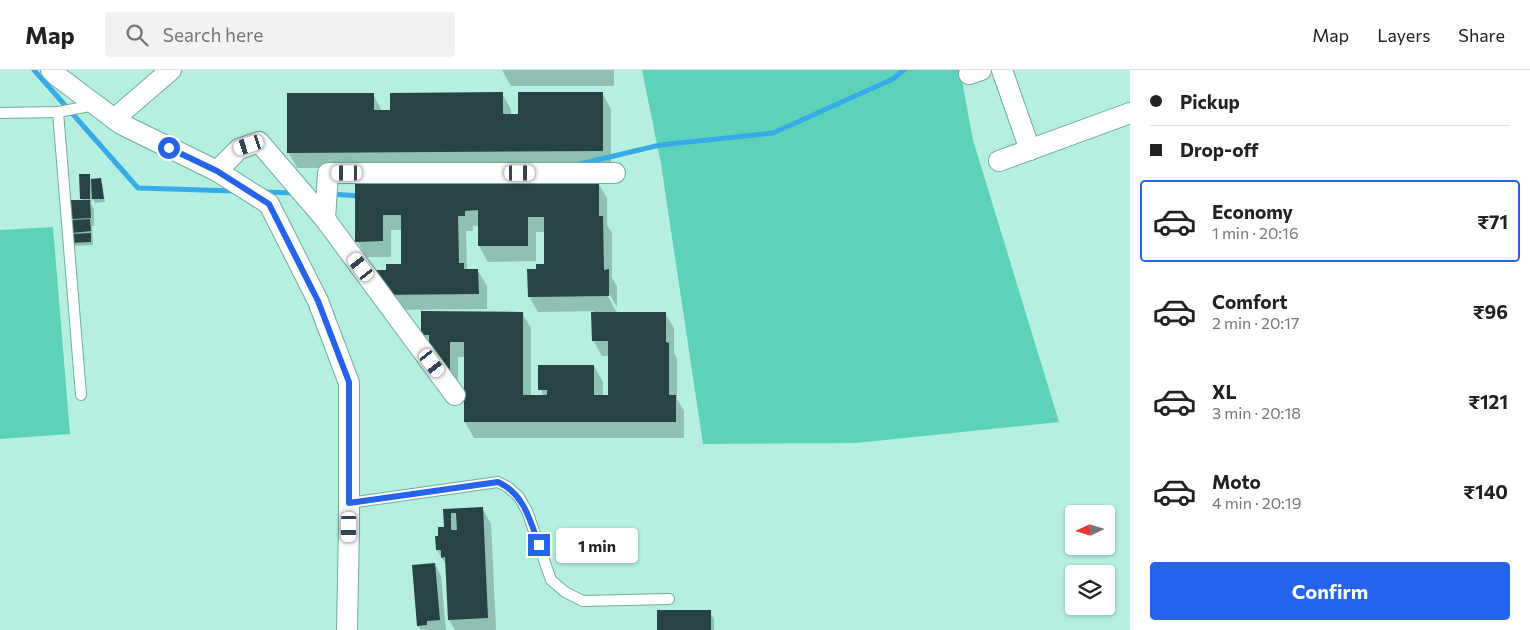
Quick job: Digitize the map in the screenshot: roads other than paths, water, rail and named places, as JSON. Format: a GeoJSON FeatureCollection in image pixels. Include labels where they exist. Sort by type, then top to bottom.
{"type":"FeatureCollection","features":[{"type":"Feature","properties":{"kind":"street"},"geometry":{"type":"LineString","coordinates":[[51,70],[121,124],[217,171],[269,204],[318,301],[349,382],[347,630]]}},
{"type":"Feature","properties":{"kind":"street"},"geometry":{"type":"LineString","coordinates":[[114,119],[171,70]]}},
{"type":"Feature","properties":{"kind":"street"},"geometry":{"type":"LineString","coordinates":[[1002,70],[1030,150]]}},
{"type":"Feature","properties":{"kind":"street"},"geometry":{"type":"LineString","coordinates":[[999,161],[1130,113]]}},
{"type":"Feature","properties":{"kind":"street"},"geometry":{"type":"LineString","coordinates":[[217,171],[239,148],[259,142],[325,219],[455,395]]}},
{"type":"Feature","properties":{"kind":"street"},"geometry":{"type":"LineString","coordinates":[[325,219],[328,173],[616,173]]}},
{"type":"Feature","properties":{"kind":"lane"},"geometry":{"type":"LineString","coordinates":[[3,113],[58,112],[96,105]]}},
{"type":"Feature","properties":{"kind":"lane"},"geometry":{"type":"LineString","coordinates":[[58,112],[81,395]]}},
{"type":"Feature","properties":{"kind":"lane"},"geometry":{"type":"LineString","coordinates":[[349,503],[498,482],[508,487],[519,497],[527,511],[552,580],[565,592],[583,600],[669,599]]}},
{"type":"Feature","properties":{"kind":"waterway"},"geometry":{"type":"LineString","coordinates":[[34,70],[138,188],[235,191]]}},
{"type":"Feature","properties":{"kind":"waterway"},"geometry":{"type":"LineString","coordinates":[[580,164],[660,145],[773,133],[893,79],[904,70]]}},
{"type":"Feature","properties":{"kind":"waterway"},"geometry":{"type":"LineString","coordinates":[[264,192],[295,193]]}},
{"type":"Feature","properties":{"kind":"waterway"},"geometry":{"type":"LineString","coordinates":[[331,194],[360,196]]}}]}
